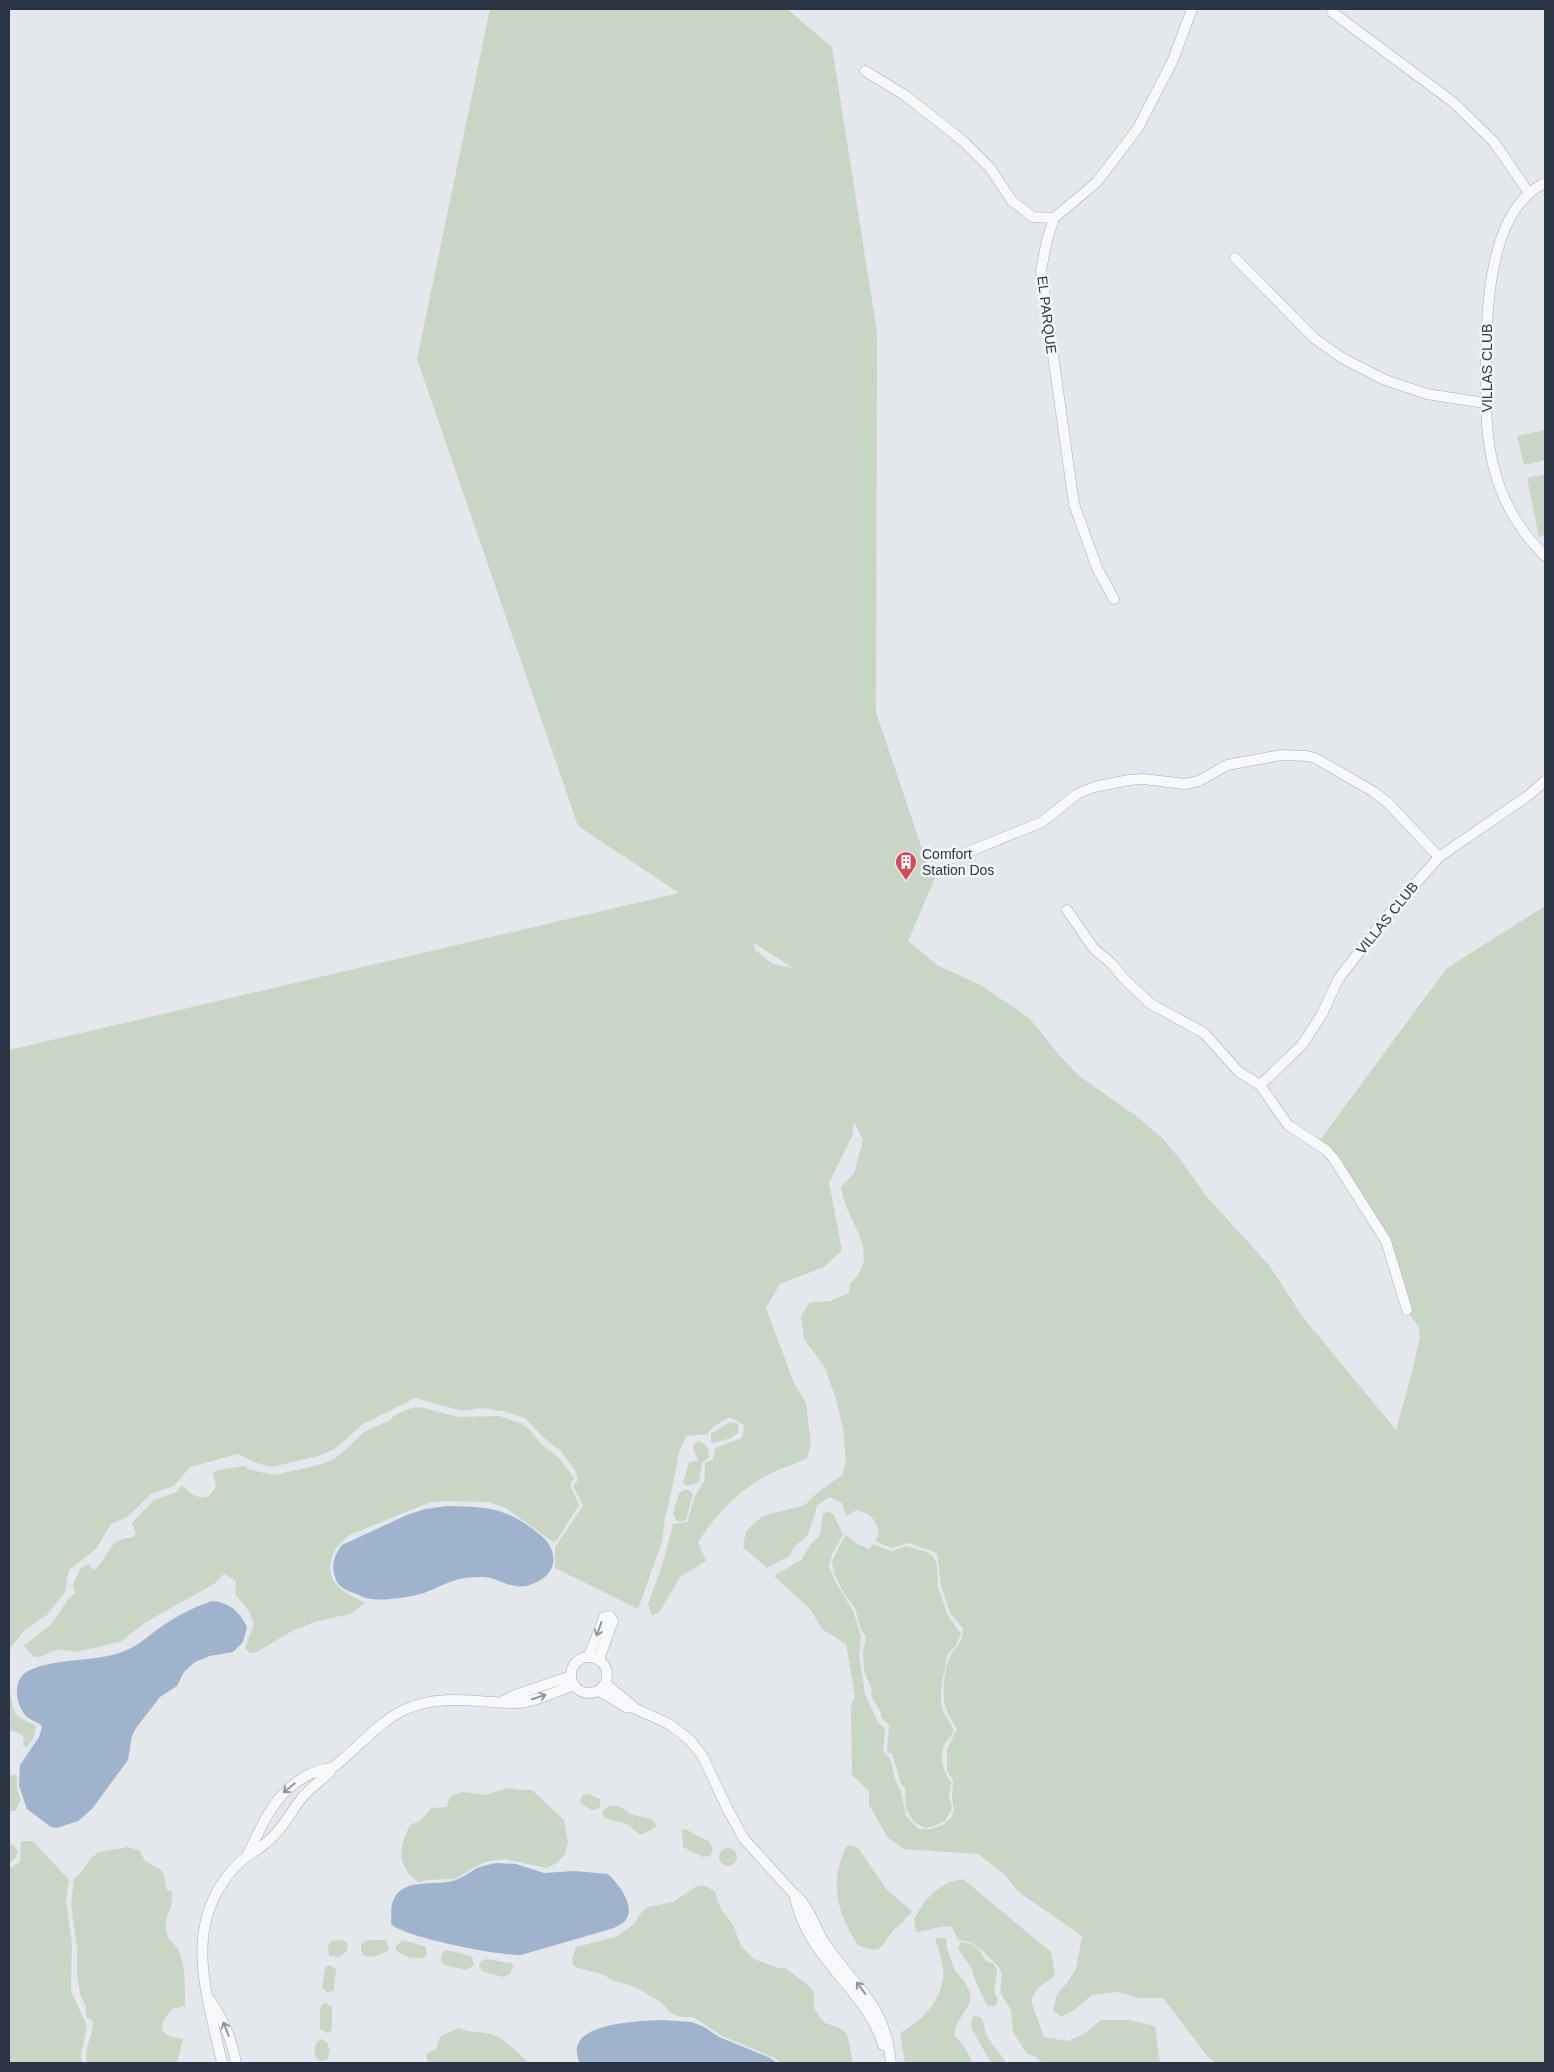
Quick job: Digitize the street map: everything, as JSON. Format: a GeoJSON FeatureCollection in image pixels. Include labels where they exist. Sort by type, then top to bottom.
{"type":"FeatureCollection","features":[{"type":"Feature","properties":{"kind":"street"},"geometry":{"type":"LineString","coordinates":[[865,71],[906,96],[964,141],[990,168],[1012,201],[1019,207],[1033,217],[1054,218],[1097,182],[1138,128],[1173,60],[1192,9]]}},
{"type":"Feature","properties":{"kind":"street"},"geometry":{"type":"LineString","coordinates":[[1332,12],[1453,102],[1494,142],[1529,193]]}},
{"type":"Feature","properties":{"kind":"street","name":"VILLAS CLUB"},"geometry":{"type":"LineString","coordinates":[[1544,554],[1514,518],[1505,499],[1494,468],[1485,403],[1488,293],[1498,247],[1510,220],[1529,193],[1545,183]]}},
{"type":"Feature","properties":{"kind":"street","name":"EL PARQUE"},"geometry":{"type":"LineString","coordinates":[[1054,218],[1041,270],[1064,442],[1074,504],[1081,530],[1097,568],[1114,599]]}},
{"type":"Feature","properties":{"kind":"street"},"geometry":{"type":"LineString","coordinates":[[1235,258],[1314,338],[1342,358],[1385,380],[1427,394],[1485,403]]}},
{"type":"Feature","properties":{"kind":"street"},"geometry":{"type":"LineString","coordinates":[[953,858],[1042,822],[1077,794],[1086,790],[1136,780],[1158,780],[1174,784],[1199,782],[1227,765],[1280,755],[1315,758],[1374,792],[1388,803],[1439,856]]}},
{"type":"Feature","properties":{"kind":"street","name":"VILLAS CLUB"},"geometry":{"type":"LineString","coordinates":[[1260,1085],[1302,1044],[1322,1014],[1339,978],[1388,915],[1439,856],[1529,795],[1545,781]]}},
{"type":"Feature","properties":{"kind":"street"},"geometry":{"type":"LineString","coordinates":[[1067,910],[1094,949],[1111,963],[1127,982],[1151,1004],[1204,1033],[1240,1072],[1260,1085],[1288,1125],[1326,1150],[1334,1159],[1352,1190],[1377,1224],[1386,1241],[1407,1310]]}},
{"type":"Feature","properties":{"kind":"street"},"geometry":{"type":"LineString","coordinates":[[572,1681],[575,1663],[594,1658],[607,1670],[602,1687]]}},
{"type":"Feature","properties":{"kind":"street"},"geometry":{"type":"LineString","coordinates":[[572,1681],[583,1692],[602,1687],[634,1708],[669,1724],[694,1745],[703,1757],[744,1839],[806,1906],[825,1944],[857,1982],[879,2015],[888,2039],[891,2063]]}},
{"type":"Feature","properties":{"kind":"street"},"geometry":{"type":"LineString","coordinates":[[222,2063],[208,1999],[201,1949],[204,1926],[212,1903],[232,1870],[246,1856],[269,1841],[302,1797],[384,1722],[414,1706],[452,1699],[503,1702],[515,1695],[572,1681]]}},
{"type":"Feature","properties":{"kind":"street"},"geometry":{"type":"LineString","coordinates":[[246,1856],[269,1811],[286,1789],[299,1780],[320,1770],[332,1768]]}},
{"type":"Feature","properties":{"kind":"street"},"geometry":{"type":"LineString","coordinates":[[276,1802],[291,1812]]}},
{"type":"Feature","properties":{"kind":"street"},"geometry":{"type":"LineString","coordinates":[[794,1894],[796,1906],[818,1949],[864,2009],[879,2034],[886,2063]]}},
{"type":"Feature","properties":{"kind":"street"},"geometry":{"type":"LineString","coordinates":[[208,1999],[218,2011],[225,2026],[236,2063]]}},
{"type":"Feature","properties":{"kind":"green space"},"geometry":{"type":"Polygon","coordinates":[[[490,9],[787,9],[832,47],[877,332],[876,712],[927,864],[937,873],[908,941],[937,965],[982,986],[1029,1018],[1078,1075],[1139,1118],[1162,1138],[1181,1160],[1205,1195],[1269,1265],[1302,1316],[1396,1430],[1420,1337],[1419,1328],[1407,1310],[1377,1224],[1317,1144],[1447,968],[1545,906],[1545,2063],[1216,2063],[1208,2057],[1163,1998],[1138,1998],[1118,1992],[1092,1995],[1073,2011],[1061,2017],[1053,2010],[1057,1994],[1076,1969],[1082,1936],[1020,1893],[1003,1873],[978,1854],[904,1849],[888,1838],[869,1805],[869,1791],[852,1775],[851,1706],[855,1696],[846,1644],[822,1629],[810,1609],[774,1576],[801,1560],[811,1544],[820,1535],[823,1514],[827,1511],[834,1515],[843,1535],[832,1554],[829,1567],[836,1583],[853,1611],[861,1636],[859,1655],[865,1694],[878,1722],[885,1729],[883,1751],[890,1759],[895,1779],[901,1792],[906,1816],[919,1829],[931,1829],[943,1825],[951,1818],[954,1811],[952,1799],[953,1780],[947,1771],[947,1749],[957,1729],[946,1708],[944,1688],[947,1664],[963,1634],[963,1628],[950,1613],[941,1586],[937,1553],[909,1543],[891,1548],[875,1541],[879,1534],[872,1518],[866,1513],[857,1510],[846,1516],[842,1503],[829,1497],[817,1506],[808,1535],[794,1547],[789,1556],[767,1568],[743,1547],[746,1531],[763,1516],[805,1505],[817,1493],[843,1474],[846,1459],[843,1428],[835,1396],[824,1366],[804,1339],[801,1317],[809,1303],[830,1301],[849,1293],[850,1283],[859,1273],[863,1264],[862,1243],[845,1203],[841,1187],[854,1173],[863,1140],[854,1122],[852,1136],[829,1183],[842,1250],[824,1267],[780,1284],[766,1308],[794,1383],[806,1403],[811,1444],[807,1458],[764,1477],[727,1505],[698,1542],[706,1561],[680,1577],[659,1613],[652,1615],[648,1604],[662,1566],[673,1524],[687,1522],[695,1496],[704,1481],[705,1463],[713,1459],[715,1448],[742,1438],[744,1425],[730,1417],[714,1426],[707,1434],[686,1436],[679,1453],[665,1518],[662,1542],[638,1609],[555,1568],[555,1547],[583,1506],[573,1486],[578,1480],[574,1469],[560,1450],[544,1438],[525,1418],[502,1411],[481,1408],[463,1411],[415,1398],[363,1424],[336,1448],[319,1456],[271,1467],[254,1462],[238,1454],[190,1467],[174,1486],[151,1494],[129,1516],[111,1524],[96,1549],[69,1570],[65,1592],[47,1615],[24,1630],[9,1650],[9,1050],[679,893],[578,826],[417,359],[490,9]],[[754,943],[755,950],[773,964],[793,968],[754,943]]]}},
{"type":"Feature","properties":{"kind":"green space"},"geometry":{"type":"Polygon","coordinates":[[[1545,430],[1545,460],[1524,465],[1517,436],[1545,430]]]}},
{"type":"Feature","properties":{"kind":"green space"},"geometry":{"type":"Polygon","coordinates":[[[1545,474],[1545,535],[1539,537],[1527,478],[1545,474]]]}},
{"type":"Feature","properties":{"kind":"green space"},"geometry":{"type":"Polygon","coordinates":[[[420,1407],[459,1417],[500,1416],[522,1424],[530,1430],[539,1442],[559,1458],[574,1478],[570,1485],[579,1505],[557,1540],[553,1542],[506,1508],[489,1502],[443,1501],[428,1503],[352,1534],[339,1544],[332,1559],[331,1575],[341,1589],[365,1603],[350,1614],[318,1621],[294,1630],[255,1653],[250,1653],[245,1648],[254,1624],[249,1611],[235,1594],[236,1581],[224,1574],[214,1584],[146,1622],[120,1642],[76,1652],[58,1649],[39,1657],[34,1657],[24,1646],[51,1624],[70,1597],[75,1593],[73,1584],[81,1568],[89,1564],[93,1570],[113,1545],[118,1541],[132,1538],[136,1534],[132,1523],[154,1500],[177,1492],[182,1485],[197,1496],[209,1496],[216,1487],[213,1473],[218,1470],[244,1466],[250,1470],[274,1475],[330,1461],[341,1454],[364,1432],[388,1421],[397,1414],[420,1407]]]}},
{"type":"Feature","properties":{"kind":"green space"},"geometry":{"type":"Polygon","coordinates":[[[730,1422],[738,1424],[739,1432],[731,1438],[714,1443],[711,1442],[711,1434],[730,1422]]]}},
{"type":"Feature","properties":{"kind":"green space"},"geometry":{"type":"Polygon","coordinates":[[[700,1441],[708,1448],[709,1457],[702,1463],[699,1483],[687,1486],[683,1483],[689,1462],[698,1461],[693,1448],[695,1443],[700,1441]]]}},
{"type":"Feature","properties":{"kind":"green space"},"geometry":{"type":"Polygon","coordinates":[[[689,1490],[693,1494],[686,1520],[680,1522],[676,1520],[673,1514],[679,1493],[689,1490]]]}},
{"type":"Feature","properties":{"kind":"green space"},"geometry":{"type":"Polygon","coordinates":[[[846,1535],[859,1545],[870,1549],[872,1544],[892,1551],[905,1546],[927,1552],[933,1556],[937,1565],[938,1587],[948,1616],[961,1634],[955,1647],[947,1655],[941,1695],[942,1709],[953,1730],[952,1735],[944,1746],[942,1755],[944,1770],[951,1782],[949,1797],[952,1808],[946,1820],[934,1826],[925,1828],[914,1822],[906,1809],[905,1788],[901,1784],[892,1753],[887,1753],[889,1725],[881,1717],[881,1712],[871,1696],[872,1690],[864,1671],[863,1653],[866,1636],[861,1630],[855,1608],[844,1594],[834,1573],[832,1561],[846,1535]]]}},
{"type":"Feature","properties":{"kind":"green space"},"geometry":{"type":"Polygon","coordinates":[[[9,1690],[13,1709],[17,1715],[35,1725],[36,1729],[33,1739],[27,1747],[23,1745],[24,1737],[21,1734],[9,1730],[9,1690]]]}},
{"type":"Feature","properties":{"kind":"green space"},"geometry":{"type":"Polygon","coordinates":[[[14,1774],[17,1776],[17,1788],[21,1800],[15,1811],[9,1811],[9,1776],[14,1774]]]}},
{"type":"Feature","properties":{"kind":"green space"},"geometry":{"type":"Polygon","coordinates":[[[509,1788],[532,1790],[564,1820],[568,1842],[565,1854],[557,1863],[547,1868],[505,1859],[484,1862],[455,1879],[425,1880],[419,1883],[411,1876],[401,1856],[403,1842],[410,1825],[420,1821],[432,1808],[446,1807],[451,1796],[463,1792],[485,1795],[509,1788]]]}},
{"type":"Feature","properties":{"kind":"green space"},"geometry":{"type":"Polygon","coordinates":[[[588,1794],[600,1799],[598,1809],[591,1810],[581,1803],[580,1800],[583,1795],[588,1794]]]}},
{"type":"Feature","properties":{"kind":"green space"},"geometry":{"type":"Polygon","coordinates":[[[609,1806],[619,1806],[630,1814],[653,1820],[656,1825],[655,1828],[641,1835],[628,1825],[604,1818],[602,1812],[609,1806]]]}},
{"type":"Feature","properties":{"kind":"green space"},"geometry":{"type":"Polygon","coordinates":[[[685,1829],[710,1842],[713,1851],[710,1856],[703,1857],[683,1847],[682,1831],[685,1829]]]}},
{"type":"Feature","properties":{"kind":"green space"},"geometry":{"type":"Polygon","coordinates":[[[21,1841],[33,1841],[69,1880],[66,1900],[72,1944],[71,1991],[87,2026],[81,2056],[83,2063],[9,2063],[9,1868],[20,1862],[21,1841]]]}},
{"type":"Feature","properties":{"kind":"green space"},"geometry":{"type":"Polygon","coordinates":[[[9,1844],[14,1845],[18,1852],[15,1859],[9,1863],[9,1844]]]}},
{"type":"Feature","properties":{"kind":"green space"},"geometry":{"type":"Polygon","coordinates":[[[850,1845],[859,1849],[887,1890],[911,1910],[911,1913],[878,1949],[873,1950],[858,1945],[840,1909],[837,1886],[838,1873],[846,1847],[850,1845]]]}},
{"type":"Feature","properties":{"kind":"green space"},"geometry":{"type":"Polygon","coordinates":[[[127,1847],[139,1850],[145,1861],[161,1870],[167,1890],[172,1892],[172,1902],[166,1920],[166,1929],[182,1961],[185,2006],[172,2009],[163,2021],[162,2030],[168,2036],[183,2039],[177,2063],[87,2063],[86,2052],[93,2021],[86,2017],[86,2007],[80,1994],[77,1975],[77,1948],[71,1905],[74,1878],[80,1874],[95,1854],[127,1847]]]}},
{"type":"Feature","properties":{"kind":"green space"},"geometry":{"type":"Polygon","coordinates":[[[728,1848],[734,1851],[737,1857],[734,1863],[728,1866],[722,1863],[719,1857],[722,1851],[728,1848]]]}},
{"type":"Feature","properties":{"kind":"green space"},"geometry":{"type":"Polygon","coordinates":[[[963,1879],[1051,1952],[1055,1976],[1038,1988],[1031,2000],[1044,2037],[1068,2041],[1084,2034],[1101,2020],[1128,2020],[1155,2026],[1160,2063],[1042,2063],[1035,2056],[1027,2054],[1013,2032],[1011,2010],[1000,1992],[1002,1973],[997,1965],[983,1951],[970,1942],[958,1940],[952,1927],[916,1932],[914,1919],[924,1902],[936,1890],[950,1882],[963,1879]]]}},
{"type":"Feature","properties":{"kind":"green space"},"geometry":{"type":"Polygon","coordinates":[[[700,1886],[706,1886],[715,1892],[721,1909],[733,1925],[741,1946],[754,1959],[778,1968],[785,1968],[807,1984],[814,1992],[814,2008],[821,2019],[825,2023],[840,2028],[847,2034],[853,2063],[781,2063],[775,2058],[722,2036],[693,2017],[681,2017],[671,2013],[661,2002],[635,1987],[573,1965],[572,1959],[576,1947],[616,1937],[634,1924],[641,1913],[648,1907],[673,1902],[700,1886]]]}},
{"type":"Feature","properties":{"kind":"green space"},"geometry":{"type":"Polygon","coordinates":[[[935,1938],[946,1938],[947,1948],[955,1971],[964,1981],[970,1992],[970,2003],[956,2025],[954,2035],[964,2046],[973,2063],[905,2063],[900,2033],[925,2015],[937,1998],[941,1988],[943,1968],[935,1938]]]}},
{"type":"Feature","properties":{"kind":"green space"},"geometry":{"type":"Polygon","coordinates":[[[343,1940],[348,1944],[347,1951],[339,1957],[329,1956],[328,1945],[331,1941],[343,1940]]]}},
{"type":"Feature","properties":{"kind":"green space"},"geometry":{"type":"Polygon","coordinates":[[[386,1940],[389,1949],[377,1956],[363,1955],[361,1944],[365,1941],[386,1940]]]}},
{"type":"Feature","properties":{"kind":"green space"},"geometry":{"type":"Polygon","coordinates":[[[403,1940],[426,1947],[426,1956],[415,1958],[406,1956],[396,1950],[396,1946],[403,1940]]]}},
{"type":"Feature","properties":{"kind":"green space"},"geometry":{"type":"Polygon","coordinates":[[[961,1942],[971,1944],[979,1950],[986,1961],[994,1964],[997,1970],[994,1991],[998,2000],[995,2006],[986,2004],[973,1971],[958,1949],[961,1942]]]}},
{"type":"Feature","properties":{"kind":"green space"},"geometry":{"type":"Polygon","coordinates":[[[445,1950],[472,1956],[474,1965],[466,1970],[444,1965],[441,1961],[442,1953],[445,1950]]]}},
{"type":"Feature","properties":{"kind":"green space"},"geometry":{"type":"Polygon","coordinates":[[[487,1959],[514,1964],[510,1974],[503,1977],[482,1971],[479,1966],[481,1961],[487,1959]]]}},
{"type":"Feature","properties":{"kind":"green space"},"geometry":{"type":"Polygon","coordinates":[[[330,1965],[336,1969],[334,1990],[328,1993],[322,1988],[325,1967],[330,1965]]]}},
{"type":"Feature","properties":{"kind":"green space"},"geometry":{"type":"Polygon","coordinates":[[[326,2003],[332,2007],[332,2030],[328,2033],[320,2029],[320,2010],[322,2004],[326,2003]]]}},
{"type":"Feature","properties":{"kind":"green space"},"geometry":{"type":"Polygon","coordinates":[[[974,2016],[982,2019],[987,2036],[1006,2063],[991,2063],[971,2027],[974,2016]]]}},
{"type":"Feature","properties":{"kind":"green space"},"geometry":{"type":"Polygon","coordinates":[[[459,2028],[496,2036],[511,2046],[529,2063],[428,2063],[426,2054],[437,2048],[441,2036],[459,2028]]]}},
{"type":"Feature","properties":{"kind":"green space"},"geometry":{"type":"Polygon","coordinates":[[[321,2039],[327,2042],[330,2051],[327,2060],[321,2061],[318,2060],[314,2051],[315,2046],[321,2039]]]}},
{"type":"Feature","properties":{"kind":"water"},"geometry":{"type":"Polygon","coordinates":[[[447,1506],[485,1508],[516,1518],[539,1534],[551,1548],[553,1562],[551,1569],[539,1581],[525,1586],[512,1585],[490,1578],[468,1578],[451,1582],[424,1593],[384,1599],[365,1598],[346,1590],[337,1582],[334,1562],[342,1545],[407,1515],[425,1509],[447,1506]]]}},
{"type":"Feature","properties":{"kind":"water"},"geometry":{"type":"Polygon","coordinates":[[[212,1601],[224,1603],[241,1617],[247,1627],[243,1642],[233,1652],[210,1656],[195,1662],[184,1672],[177,1686],[160,1697],[136,1728],[132,1736],[128,1760],[92,1809],[78,1821],[57,1828],[51,1827],[27,1809],[19,1786],[20,1765],[39,1737],[42,1727],[25,1714],[19,1704],[17,1695],[21,1677],[28,1671],[41,1666],[121,1653],[137,1645],[157,1629],[179,1616],[212,1601]]]}},
{"type":"Feature","properties":{"kind":"water"},"geometry":{"type":"Polygon","coordinates":[[[496,1863],[516,1864],[544,1873],[574,1871],[608,1874],[617,1883],[625,1896],[628,1903],[628,1916],[624,1922],[614,1928],[521,1955],[494,1952],[432,1940],[399,1929],[391,1924],[393,1901],[397,1893],[404,1888],[411,1885],[453,1881],[477,1868],[496,1863]]]}},
{"type":"Feature","properties":{"kind":"water"},"geometry":{"type":"Polygon","coordinates":[[[663,2020],[692,2022],[719,2037],[768,2057],[777,2063],[579,2063],[577,2046],[583,2037],[592,2031],[616,2024],[663,2020]]]}},
{"type":"Feature","properties":{"kind":"place","name":"Comfort Station Dos"},"geometry":{"type":"Point","coordinates":[906,881]}}]}
